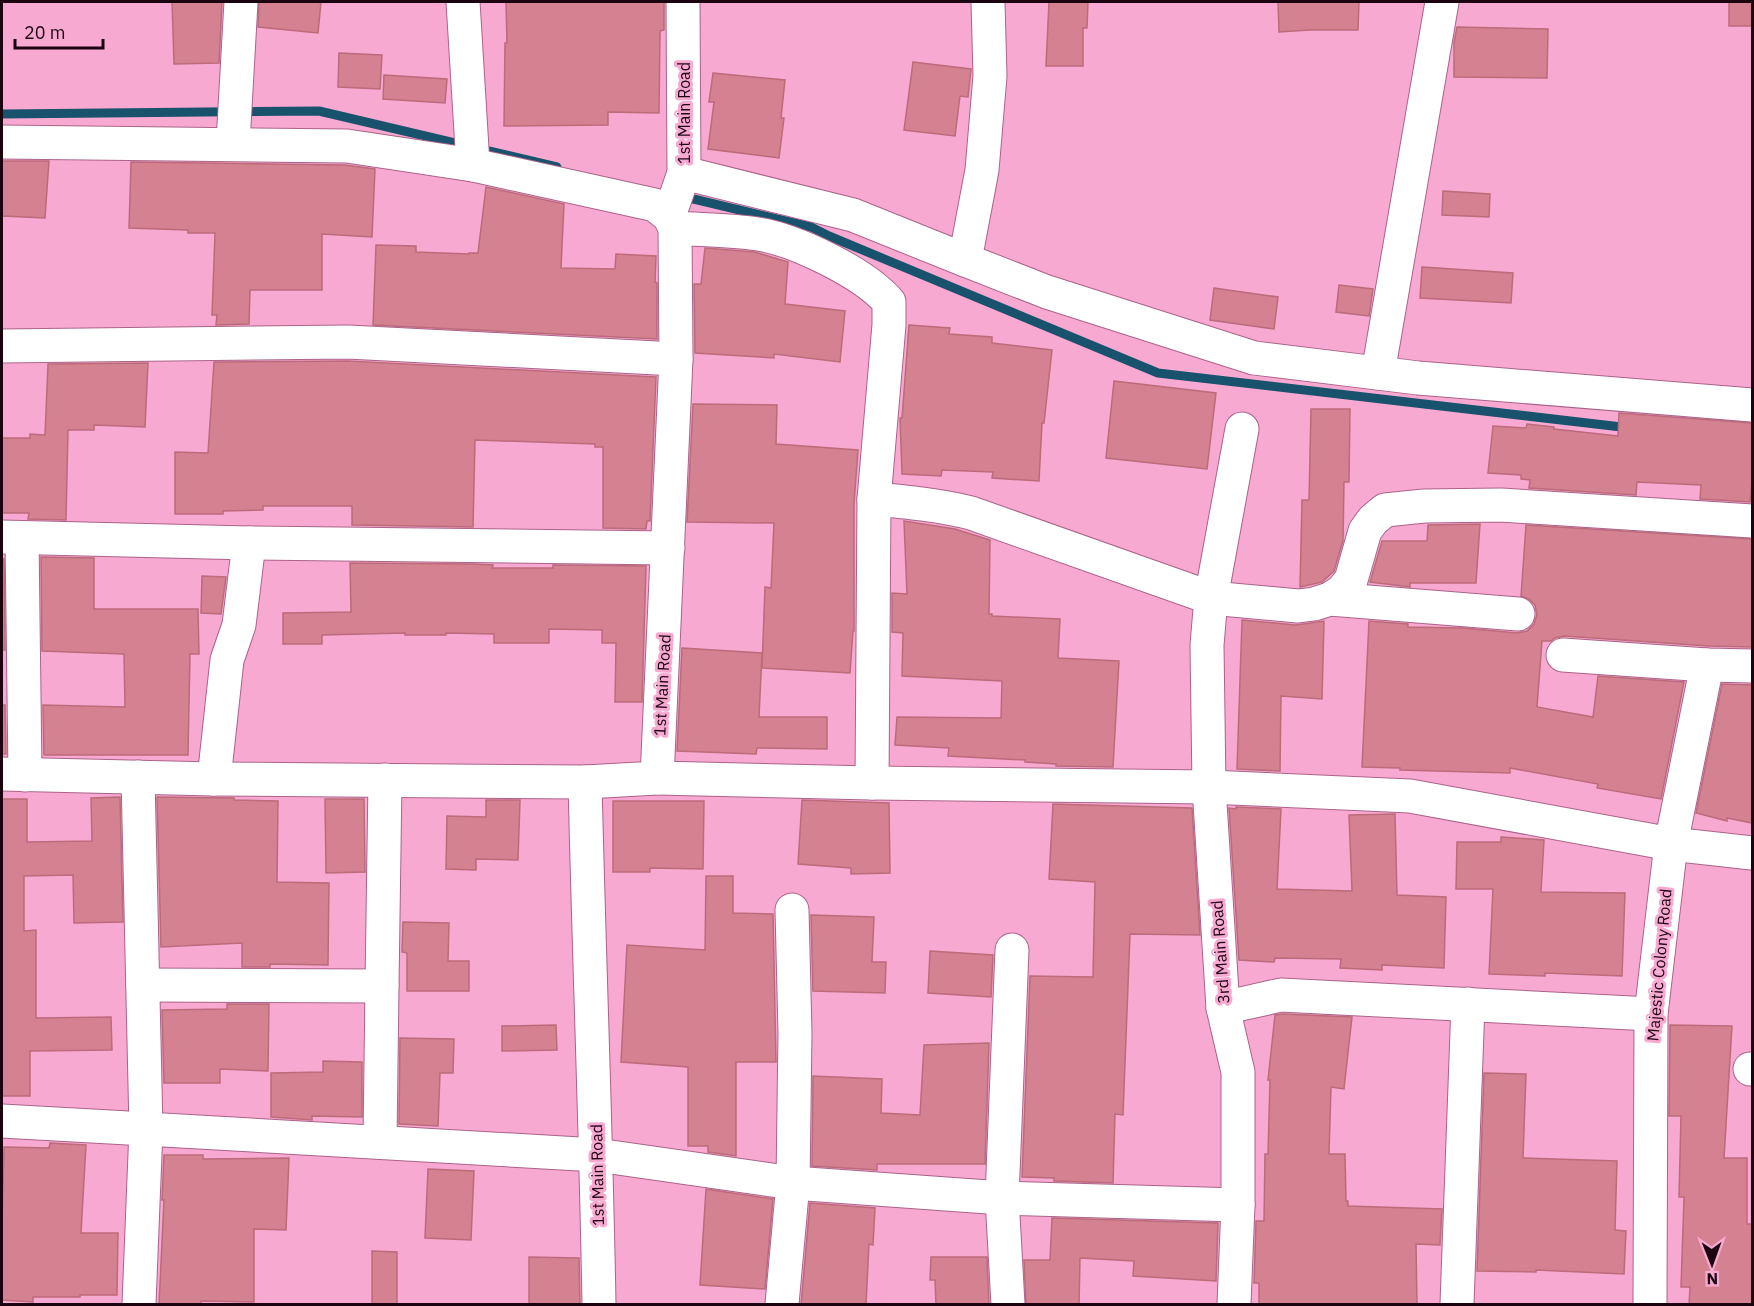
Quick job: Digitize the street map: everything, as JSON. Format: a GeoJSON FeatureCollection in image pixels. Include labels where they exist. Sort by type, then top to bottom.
{"type":"FeatureCollection","features":[{"type":"Feature","properties":{"kind":"street"},"geometry":{"type":"LineString","coordinates":[[233,137],[241,2]]}},
{"type":"Feature","properties":{"kind":"street"},"geometry":{"type":"LineString","coordinates":[[463,2],[473,163]]}},
{"type":"Feature","properties":{"kind":"street","name":"1st Main Road"},"geometry":{"type":"LineString","coordinates":[[657,778],[676,359],[677,201],[683,2]]}},
{"type":"Feature","properties":{"kind":"street"},"geometry":{"type":"LineString","coordinates":[[965,260],[982,170],[990,76],[988,2]]}},
{"type":"Feature","properties":{"kind":"street"},"geometry":{"type":"LineString","coordinates":[[1378,373],[1442,2]]}},
{"type":"Feature","properties":{"kind":"street"},"geometry":{"type":"LineString","coordinates":[[2,142],[233,137],[347,146],[473,163],[655,205],[677,201],[853,214],[1047,292],[1254,358],[1430,379],[1752,405]]}},
{"type":"Feature","properties":{"kind":"street"},"geometry":{"type":"LineString","coordinates":[[677,201],[759,234],[797,245],[859,276],[881,292],[889,302],[874,500],[872,783]]}},
{"type":"Feature","properties":{"kind":"street"},"geometry":{"type":"LineString","coordinates":[[2,346],[348,342],[676,359]]}},
{"type":"Feature","properties":{"kind":"street","name":"3rd Main Road"},"geometry":{"type":"LineString","coordinates":[[1234,1305],[1238,1204],[1238,1072],[1223,1008],[1209,787],[1207,645],[1211,598],[1242,429]]}},
{"type":"Feature","properties":{"kind":"street"},"geometry":{"type":"LineString","coordinates":[[874,500],[928,504],[971,513],[1211,598],[1298,606],[1330,599],[1342,591],[1351,580],[1365,531],[1385,510],[1424,506],[1501,505],[1752,521]]}},
{"type":"Feature","properties":{"kind":"street"},"geometry":{"type":"LineString","coordinates":[[668,548],[12,538],[13,774],[214,779],[585,782],[657,778],[1209,787],[1410,796],[1671,844],[1752,853]]}},
{"type":"Feature","properties":{"kind":"street"},"geometry":{"type":"LineString","coordinates":[[214,779],[227,660],[239,625],[249,543]]}},
{"type":"Feature","properties":{"kind":"street"},"geometry":{"type":"LineString","coordinates":[[1330,599],[1518,614]]}},
{"type":"Feature","properties":{"kind":"street"},"geometry":{"type":"LineString","coordinates":[[1563,655],[1752,666]]}},
{"type":"Feature","properties":{"kind":"street","name":"Majestic Colony Road"},"geometry":{"type":"LineString","coordinates":[[1650,1305],[1651,1014],[1671,844],[1707,665]]}},
{"type":"Feature","properties":{"kind":"street"},"geometry":{"type":"LineString","coordinates":[[138,777],[146,1129],[139,1305]]}},
{"type":"Feature","properties":{"kind":"street"},"geometry":{"type":"LineString","coordinates":[[380,1142],[385,780]]}},
{"type":"Feature","properties":{"kind":"street","name":"1st Main Road"},"geometry":{"type":"LineString","coordinates":[[585,782],[600,1305]]}},
{"type":"Feature","properties":{"kind":"street"},"geometry":{"type":"LineString","coordinates":[[782,1305],[793,1183],[795,1033],[792,910]]}},
{"type":"Feature","properties":{"kind":"street"},"geometry":{"type":"LineString","coordinates":[[1008,1305],[1002,1198],[1012,950]]}},
{"type":"Feature","properties":{"kind":"street"},"geometry":{"type":"LineString","coordinates":[[143,985],[382,986]]}},
{"type":"Feature","properties":{"kind":"street"},"geometry":{"type":"LineString","coordinates":[[1223,1008],[1281,995],[1651,1014]]}},
{"type":"Feature","properties":{"kind":"street"},"geometry":{"type":"LineString","coordinates":[[1457,1305],[1468,1004]]}},
{"type":"Feature","properties":{"kind":"street"},"geometry":{"type":"LineString","coordinates":[[2,1121],[597,1155],[793,1183],[1002,1198],[1238,1204]]}},
{"type":"Feature","properties":{"kind":"building"},"geometry":{"type":"Polygon","coordinates":[[[172,2],[222,2],[219,63],[174,64],[172,2]]]}},
{"type":"Feature","properties":{"kind":"building"},"geometry":{"type":"Polygon","coordinates":[[[259,2],[321,2],[318,33],[258,27],[259,2]]]}},
{"type":"Feature","properties":{"kind":"building"},"geometry":{"type":"Polygon","coordinates":[[[506,2],[664,2],[664,30],[660,31],[659,113],[608,112],[608,125],[504,126],[506,2]]]}},
{"type":"Feature","properties":{"kind":"building"},"geometry":{"type":"Polygon","coordinates":[[[1049,2],[1088,2],[1087,28],[1083,28],[1083,66],[1046,66],[1049,2]]]}},
{"type":"Feature","properties":{"kind":"building"},"geometry":{"type":"Polygon","coordinates":[[[1278,2],[1359,2],[1358,30],[1279,32],[1278,2]]]}},
{"type":"Feature","properties":{"kind":"building"},"geometry":{"type":"Polygon","coordinates":[[[1729,2],[1752,2],[1752,26],[1729,26],[1729,2]]]}},
{"type":"Feature","properties":{"kind":"building"},"geometry":{"type":"Polygon","coordinates":[[[1457,27],[1548,29],[1547,78],[1454,77],[1454,42],[1457,27]]]}},
{"type":"Feature","properties":{"kind":"building"},"geometry":{"type":"Polygon","coordinates":[[[339,53],[382,55],[380,89],[338,87],[339,53]]]}},
{"type":"Feature","properties":{"kind":"building"},"geometry":{"type":"Polygon","coordinates":[[[913,62],[971,69],[968,97],[960,96],[955,136],[904,130],[913,62]]]}},
{"type":"Feature","properties":{"kind":"building"},"geometry":{"type":"Polygon","coordinates":[[[713,73],[785,80],[781,118],[784,118],[779,158],[708,149],[714,102],[709,102],[713,73]]]}},
{"type":"Feature","properties":{"kind":"building"},"geometry":{"type":"Polygon","coordinates":[[[384,75],[447,79],[445,103],[383,99],[384,75]]]}},
{"type":"Feature","properties":{"kind":"building"},"geometry":{"type":"Polygon","coordinates":[[[2,161],[49,161],[45,218],[2,216],[2,161]]]}},
{"type":"Feature","properties":{"kind":"building"},"geometry":{"type":"Polygon","coordinates":[[[131,162],[345,165],[375,169],[372,237],[322,234],[322,290],[250,290],[249,324],[216,325],[217,315],[212,315],[215,233],[129,228],[131,162]]]}},
{"type":"Feature","properties":{"kind":"building"},"geometry":{"type":"Polygon","coordinates":[[[486,187],[564,204],[561,268],[615,269],[616,254],[656,256],[657,339],[373,325],[376,245],[416,246],[416,252],[478,253],[486,187]]]}},
{"type":"Feature","properties":{"kind":"building"},"geometry":{"type":"Polygon","coordinates":[[[1443,191],[1490,194],[1489,217],[1442,215],[1443,191]]]}},
{"type":"Feature","properties":{"kind":"building"},"geometry":{"type":"Polygon","coordinates":[[[705,248],[755,252],[788,262],[785,304],[845,311],[840,362],[774,354],[774,358],[695,353],[694,284],[701,284],[705,248]]]}},
{"type":"Feature","properties":{"kind":"building"},"geometry":{"type":"Polygon","coordinates":[[[1422,267],[1513,273],[1511,303],[1420,298],[1422,267]]]}},
{"type":"Feature","properties":{"kind":"building"},"geometry":{"type":"Polygon","coordinates":[[[1339,285],[1373,289],[1369,316],[1336,312],[1339,285]]]}},
{"type":"Feature","properties":{"kind":"building"},"geometry":{"type":"Polygon","coordinates":[[[1214,288],[1278,297],[1274,329],[1210,320],[1214,288]]]}},
{"type":"Feature","properties":{"kind":"building"},"geometry":{"type":"Polygon","coordinates":[[[909,325],[950,328],[949,334],[992,337],[992,343],[1052,350],[1044,423],[1042,423],[1039,481],[992,478],[993,472],[942,470],[941,476],[902,474],[900,418],[902,418],[909,325]]]}},
{"type":"Feature","properties":{"kind":"building"},"geometry":{"type":"Polygon","coordinates":[[[348,361],[656,377],[650,521],[647,521],[646,529],[603,528],[603,447],[595,447],[595,444],[475,440],[473,527],[352,525],[352,506],[263,506],[263,510],[223,511],[223,514],[175,514],[175,452],[208,453],[214,362],[348,361]]]}},
{"type":"Feature","properties":{"kind":"building"},"geometry":{"type":"Polygon","coordinates":[[[148,363],[145,427],[94,425],[94,430],[68,430],[66,520],[28,519],[29,513],[2,513],[2,438],[30,438],[30,434],[45,435],[48,364],[148,363]]]}},
{"type":"Feature","properties":{"kind":"building"},"geometry":{"type":"Polygon","coordinates":[[[1114,381],[1216,393],[1207,469],[1106,458],[1114,381]]]}},
{"type":"Feature","properties":{"kind":"building"},"geometry":{"type":"Polygon","coordinates":[[[693,404],[777,405],[776,444],[858,450],[854,504],[854,631],[850,673],[762,668],[765,587],[771,588],[774,523],[687,522],[693,404]]]}},
{"type":"Feature","properties":{"kind":"building"},"geometry":{"type":"Polygon","coordinates":[[[1311,409],[1350,409],[1349,482],[1344,482],[1343,541],[1334,571],[1322,582],[1300,587],[1302,500],[1309,500],[1311,409]]]}},
{"type":"Feature","properties":{"kind":"building"},"geometry":{"type":"Polygon","coordinates":[[[1619,413],[1752,423],[1750,502],[1700,499],[1701,485],[1637,482],[1636,495],[1529,488],[1530,480],[1521,479],[1521,475],[1488,473],[1493,426],[1526,428],[1527,424],[1618,436],[1619,413]]]}},
{"type":"Feature","properties":{"kind":"building"},"geometry":{"type":"Polygon","coordinates":[[[904,521],[955,529],[990,540],[989,614],[992,616],[1060,619],[1058,658],[1119,661],[1113,767],[1056,766],[1056,764],[1025,762],[1025,760],[948,756],[949,748],[895,745],[897,717],[1001,718],[1002,681],[902,676],[903,633],[892,632],[892,593],[907,594],[904,521]]]}},
{"type":"Feature","properties":{"kind":"building"},"geometry":{"type":"Polygon","coordinates":[[[1480,524],[1476,583],[1410,583],[1410,587],[1370,582],[1382,541],[1427,541],[1428,525],[1480,524]]]}},
{"type":"Feature","properties":{"kind":"building"},"geometry":{"type":"Polygon","coordinates":[[[1526,525],[1752,539],[1752,647],[1564,636],[1551,641],[1542,641],[1537,707],[1593,717],[1598,676],[1684,682],[1661,799],[1597,788],[1598,784],[1510,768],[1510,773],[1362,767],[1369,621],[1408,624],[1408,627],[1464,628],[1517,633],[1527,631],[1534,624],[1537,615],[1535,605],[1529,599],[1521,596],[1526,525]]]}},
{"type":"Feature","properties":{"kind":"building"},"geometry":{"type":"Polygon","coordinates":[[[41,557],[94,558],[94,609],[198,609],[199,654],[190,654],[188,755],[44,755],[43,705],[125,707],[124,654],[42,651],[41,557]]]}},
{"type":"Feature","properties":{"kind":"building"},"geometry":{"type":"Polygon","coordinates":[[[2,559],[4,559],[5,650],[2,650],[2,559]]]}},
{"type":"Feature","properties":{"kind":"building"},"geometry":{"type":"Polygon","coordinates":[[[350,563],[473,564],[493,565],[492,568],[553,568],[553,565],[646,566],[642,702],[615,702],[616,643],[602,643],[602,630],[549,629],[549,643],[494,643],[494,634],[405,635],[405,633],[322,635],[322,644],[283,644],[283,613],[351,612],[350,563]]]}},
{"type":"Feature","properties":{"kind":"building"},"geometry":{"type":"Polygon","coordinates":[[[202,576],[226,577],[221,614],[201,613],[202,576]]]}},
{"type":"Feature","properties":{"kind":"building"},"geometry":{"type":"Polygon","coordinates":[[[1242,620],[1296,625],[1324,621],[1322,699],[1281,696],[1280,771],[1237,769],[1242,620]]]}},
{"type":"Feature","properties":{"kind":"building"},"geometry":{"type":"Polygon","coordinates":[[[682,648],[762,653],[759,717],[827,717],[827,749],[757,748],[756,754],[677,751],[682,648]]]}},
{"type":"Feature","properties":{"kind":"building"},"geometry":{"type":"Polygon","coordinates":[[[1722,684],[1752,685],[1752,823],[1727,818],[1727,821],[1696,813],[1722,684]]]}},
{"type":"Feature","properties":{"kind":"building"},"geometry":{"type":"Polygon","coordinates":[[[2,705],[5,705],[6,754],[2,754],[2,705]]]}},
{"type":"Feature","properties":{"kind":"building"},"geometry":{"type":"Polygon","coordinates":[[[120,797],[123,922],[74,923],[73,875],[24,876],[24,931],[36,930],[36,1018],[111,1017],[112,1050],[30,1051],[30,1096],[2,1096],[2,799],[27,799],[27,842],[92,841],[91,798],[120,797]]]}},
{"type":"Feature","properties":{"kind":"building"},"geometry":{"type":"Polygon","coordinates":[[[157,797],[278,801],[277,882],[329,883],[328,965],[270,964],[270,967],[242,967],[242,943],[161,947],[157,797]]]}},
{"type":"Feature","properties":{"kind":"building"},"geometry":{"type":"Polygon","coordinates":[[[325,799],[364,799],[365,872],[326,873],[325,799]]]}},
{"type":"Feature","properties":{"kind":"building"},"geometry":{"type":"Polygon","coordinates":[[[486,800],[520,800],[518,860],[476,859],[476,870],[446,869],[447,816],[486,817],[486,800]]]}},
{"type":"Feature","properties":{"kind":"building"},"geometry":{"type":"Polygon","coordinates":[[[802,800],[889,803],[890,873],[851,874],[851,868],[798,864],[802,800]]]}},
{"type":"Feature","properties":{"kind":"building"},"geometry":{"type":"Polygon","coordinates":[[[613,801],[704,801],[703,869],[650,868],[650,872],[613,872],[613,801]]]}},
{"type":"Feature","properties":{"kind":"building"},"geometry":{"type":"Polygon","coordinates":[[[1053,804],[1192,808],[1200,935],[1130,934],[1123,1115],[1115,1114],[1113,1183],[1054,1181],[1054,1178],[1022,1177],[1030,976],[1093,977],[1095,882],[1049,879],[1053,804]]]}},
{"type":"Feature","properties":{"kind":"building"},"geometry":{"type":"Polygon","coordinates":[[[1236,807],[1281,809],[1277,889],[1352,891],[1349,815],[1395,814],[1397,895],[1446,897],[1444,968],[1382,965],[1382,970],[1340,968],[1341,959],[1275,958],[1274,962],[1239,960],[1229,808],[1236,809],[1236,807]]]}},
{"type":"Feature","properties":{"kind":"building"},"geometry":{"type":"Polygon","coordinates":[[[1501,837],[1544,840],[1541,892],[1625,893],[1622,976],[1545,973],[1545,976],[1489,974],[1493,889],[1456,889],[1457,842],[1501,842],[1501,837]]]}},
{"type":"Feature","properties":{"kind":"building"},"geometry":{"type":"Polygon","coordinates":[[[706,876],[733,876],[733,913],[773,914],[776,1062],[736,1062],[736,1156],[708,1152],[708,1146],[688,1146],[688,1067],[621,1062],[627,945],[705,950],[706,876]]]}},
{"type":"Feature","properties":{"kind":"building"},"geometry":{"type":"Polygon","coordinates":[[[811,915],[874,917],[872,962],[886,962],[885,993],[813,991],[811,915]]]}},
{"type":"Feature","properties":{"kind":"building"},"geometry":{"type":"Polygon","coordinates":[[[403,922],[449,923],[448,961],[469,961],[469,991],[407,991],[407,953],[402,952],[403,922]]]}},
{"type":"Feature","properties":{"kind":"building"},"geometry":{"type":"Polygon","coordinates":[[[930,951],[993,955],[991,997],[928,993],[930,951]]]}},
{"type":"Feature","properties":{"kind":"building"},"geometry":{"type":"Polygon","coordinates":[[[227,1004],[269,1004],[268,1071],[220,1069],[220,1083],[164,1083],[162,1010],[227,1009],[227,1004]]]}},
{"type":"Feature","properties":{"kind":"building"},"geometry":{"type":"Polygon","coordinates":[[[1275,1015],[1352,1017],[1344,1089],[1331,1087],[1329,1154],[1345,1154],[1348,1206],[1442,1209],[1440,1245],[1416,1244],[1417,1305],[1259,1305],[1259,1283],[1254,1283],[1256,1221],[1264,1221],[1265,1154],[1268,1154],[1270,1080],[1268,1080],[1275,1015]]]}},
{"type":"Feature","properties":{"kind":"building"},"geometry":{"type":"Polygon","coordinates":[[[556,1025],[557,1050],[502,1051],[502,1026],[556,1025]]]}},
{"type":"Feature","properties":{"kind":"building"},"geometry":{"type":"Polygon","coordinates":[[[1670,1025],[1732,1026],[1724,1158],[1747,1158],[1747,1224],[1752,1224],[1752,1305],[1689,1305],[1690,1287],[1681,1287],[1684,1197],[1679,1197],[1681,1116],[1669,1116],[1670,1025]]]}},
{"type":"Feature","properties":{"kind":"building"},"geometry":{"type":"Polygon","coordinates":[[[400,1038],[454,1039],[453,1073],[440,1073],[438,1126],[399,1124],[400,1038]]]}},
{"type":"Feature","properties":{"kind":"building"},"geometry":{"type":"Polygon","coordinates":[[[989,1043],[985,1164],[877,1164],[877,1170],[812,1166],[813,1076],[882,1079],[881,1113],[920,1115],[924,1045],[989,1043]]]}},
{"type":"Feature","properties":{"kind":"building"},"geometry":{"type":"Polygon","coordinates":[[[323,1061],[362,1062],[362,1117],[312,1116],[312,1120],[271,1117],[271,1073],[323,1072],[323,1061]]]}},
{"type":"Feature","properties":{"kind":"building"},"geometry":{"type":"Polygon","coordinates":[[[1484,1073],[1526,1074],[1523,1158],[1617,1161],[1615,1230],[1626,1231],[1624,1274],[1536,1270],[1536,1272],[1477,1271],[1484,1073]]]}},
{"type":"Feature","properties":{"kind":"building"},"geometry":{"type":"Polygon","coordinates":[[[50,1143],[86,1145],[81,1233],[118,1233],[117,1295],[33,1297],[33,1302],[2,1300],[4,1147],[49,1148],[50,1143]]]}},
{"type":"Feature","properties":{"kind":"building"},"geometry":{"type":"Polygon","coordinates":[[[164,1155],[203,1155],[203,1159],[289,1158],[286,1230],[254,1229],[254,1302],[201,1301],[201,1305],[159,1305],[164,1155]]]}},
{"type":"Feature","properties":{"kind":"building"},"geometry":{"type":"Polygon","coordinates":[[[428,1169],[474,1171],[471,1240],[425,1238],[428,1169]]]}},
{"type":"Feature","properties":{"kind":"building"},"geometry":{"type":"Polygon","coordinates":[[[706,1189],[773,1199],[765,1289],[700,1285],[706,1189]]]}},
{"type":"Feature","properties":{"kind":"building"},"geometry":{"type":"Polygon","coordinates":[[[810,1203],[875,1208],[873,1245],[869,1244],[866,1305],[801,1305],[810,1203]]]}},
{"type":"Feature","properties":{"kind":"building"},"geometry":{"type":"Polygon","coordinates":[[[1052,1218],[1218,1223],[1216,1281],[1133,1276],[1134,1261],[1080,1258],[1079,1305],[1026,1305],[1024,1260],[1050,1260],[1052,1218]]]}},
{"type":"Feature","properties":{"kind":"building"},"geometry":{"type":"Polygon","coordinates":[[[372,1251],[397,1252],[397,1305],[372,1305],[372,1251]]]}},
{"type":"Feature","properties":{"kind":"building"},"geometry":{"type":"Polygon","coordinates":[[[529,1257],[579,1258],[580,1305],[529,1305],[529,1257]]]}},
{"type":"Feature","properties":{"kind":"building"},"geometry":{"type":"Polygon","coordinates":[[[931,1257],[987,1257],[989,1305],[936,1305],[935,1280],[930,1280],[931,1257]]]}},
{"type":"Feature","properties":{"kind":"waterway"},"geometry":{"type":"LineString","coordinates":[[2,114],[319,111],[557,167]]}},
{"type":"Feature","properties":{"kind":"waterway"},"geometry":{"type":"LineString","coordinates":[[681,196],[811,227],[1158,373],[1630,428]]}}]}
